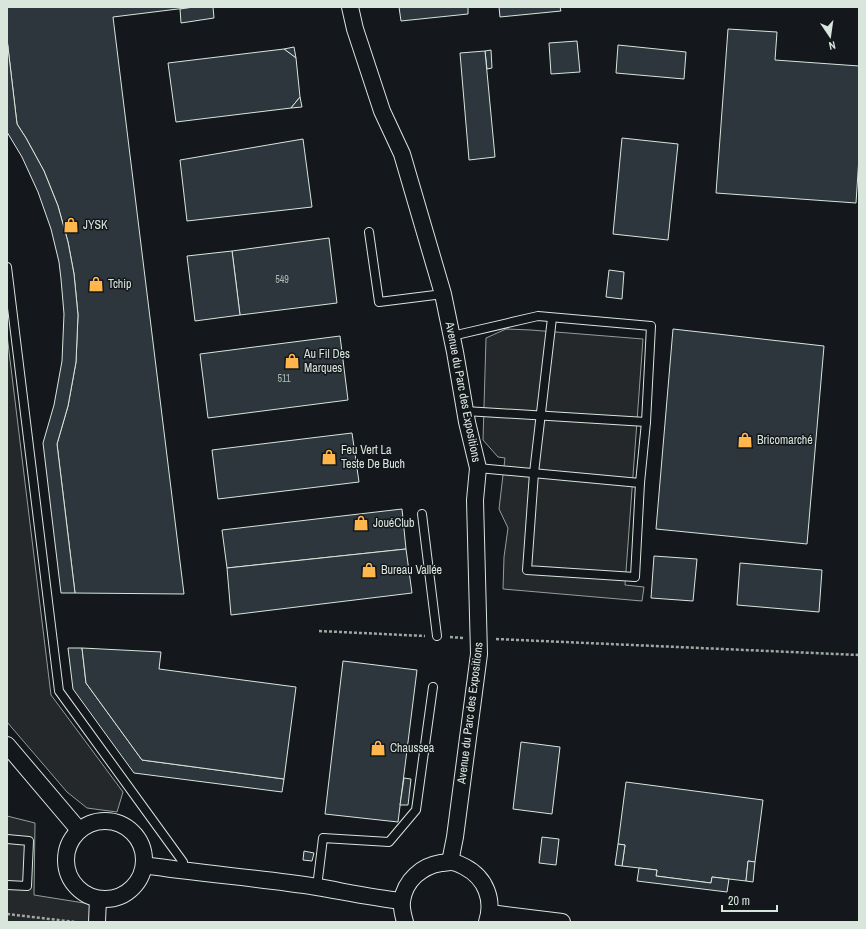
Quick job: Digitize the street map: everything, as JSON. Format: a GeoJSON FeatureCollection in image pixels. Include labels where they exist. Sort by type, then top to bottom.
{"type":"FeatureCollection","features":[{"type":"Feature","properties":{"kind":"street","name":"Avenue du Parc des Expositions"},"geometry":{"type":"LineString","coordinates":[[350,7],[355,29],[382,111],[402,154],[443,294],[465,411],[478,468],[475,500],[479,638],[477,669],[455,836],[450,862]]}},
{"type":"Feature","properties":{"kind":"street"},"geometry":{"type":"LineString","coordinates":[[7,745],[79,830]]}},
{"type":"Feature","properties":{"kind":"street"},"geometry":{"type":"LineString","coordinates":[[100,820],[112,821],[124,825],[133,832],[140,842],[144,853],[144,865],[140,877],[133,887],[123,895],[111,899],[98,899],[86,895],[76,887],[69,877],[65,864],[66,852],[70,840],[79,830],[89,823],[100,820]]}},
{"type":"Feature","properties":{"kind":"street"},"geometry":{"type":"LineString","coordinates":[[405,922],[402,911],[402,901],[408,883],[418,872],[431,865],[450,862],[460,864],[473,871],[483,882],[489,895],[488,918],[562,922]]}},
{"type":"Feature","properties":{"kind":"street"},"geometry":{"type":"LineString","coordinates":[[144,865],[317,887],[377,899],[402,901]]}},
{"type":"Feature","properties":{"kind":"street"},"geometry":{"type":"LineString","coordinates":[[97,922],[98,899]]}},
{"type":"Feature","properties":{"kind":"lane"},"geometry":{"type":"LineString","coordinates":[[369,232],[379,302],[443,294]]}},
{"type":"Feature","properties":{"kind":"lane"},"geometry":{"type":"LineString","coordinates":[[7,266],[59,691],[183,862],[182,871]]}},
{"type":"Feature","properties":{"kind":"lane"},"geometry":{"type":"LineString","coordinates":[[452,336],[538,316],[651,326],[635,577],[527,570],[534,473],[552,318]]}},
{"type":"Feature","properties":{"kind":"lane"},"geometry":{"type":"LineString","coordinates":[[465,411],[646,422]]}},
{"type":"Feature","properties":{"kind":"lane"},"geometry":{"type":"LineString","coordinates":[[478,468],[640,483]]}},
{"type":"Feature","properties":{"kind":"lane"},"geometry":{"type":"LineString","coordinates":[[422,514],[436,636]]}},
{"type":"Feature","properties":{"kind":"lane"},"geometry":{"type":"LineString","coordinates":[[317,887],[323,838],[389,842],[416,810],[433,687]]}},
{"type":"Feature","properties":{"kind":"lane"},"geometry":{"type":"LineString","coordinates":[[7,839],[29,841],[27,886],[7,885]]}},
{"type":"Feature","properties":{"kind":"path"},"geometry":{"type":"LineString","coordinates":[[319,631],[859,655]]}},
{"type":"Feature","properties":{"kind":"path"},"geometry":{"type":"LineString","coordinates":[[7,914],[75,922]]}},
{"type":"Feature","properties":{"kind":"shaded area"},"geometry":{"type":"Polygon","coordinates":[[[506,329],[643,339],[625,585],[644,587],[642,601],[503,589],[504,557],[508,528],[499,509],[505,458],[498,457],[483,440],[486,338],[506,329]]]}},
{"type":"Feature","properties":{"kind":"shaded area"},"geometry":{"type":"Polygon","coordinates":[[[7,335],[51,695],[123,792],[117,812],[87,808],[67,792],[7,722],[7,335]]]}},
{"type":"Feature","properties":{"kind":"shaded area"},"geometry":{"type":"Polygon","coordinates":[[[7,816],[35,823],[34,895],[103,906],[105,922],[7,922],[7,816]]]}},
{"type":"Feature","properties":{"kind":"building"},"geometry":{"type":"Polygon","coordinates":[[[7,7],[194,7],[113,17],[184,594],[75,593],[57,444],[68,406],[76,362],[78,315],[74,274],[68,242],[58,206],[44,171],[17,124],[7,39],[7,7]]]}},
{"type":"Feature","properties":{"kind":"building"},"geometry":{"type":"Polygon","coordinates":[[[213,7],[214,18],[181,23],[180,9],[213,7]]]}},
{"type":"Feature","properties":{"kind":"building"},"geometry":{"type":"Polygon","coordinates":[[[399,7],[468,7],[468,14],[401,21],[399,7]]]}},
{"type":"Feature","properties":{"kind":"building"},"geometry":{"type":"Polygon","coordinates":[[[499,7],[560,7],[561,11],[500,17],[499,7]]]}},
{"type":"Feature","properties":{"kind":"building"},"geometry":{"type":"Polygon","coordinates":[[[728,29],[777,32],[775,60],[859,66],[859,157],[856,203],[716,193],[728,29]]]}},
{"type":"Feature","properties":{"kind":"building"},"geometry":{"type":"Polygon","coordinates":[[[7,39],[17,124],[44,171],[58,206],[68,242],[74,274],[78,315],[76,362],[68,406],[57,444],[75,593],[61,593],[43,443],[54,405],[62,361],[64,314],[59,262],[51,229],[38,192],[22,157],[7,132],[7,39]]]}},
{"type":"Feature","properties":{"kind":"building"},"geometry":{"type":"Polygon","coordinates":[[[577,41],[580,72],[551,74],[549,43],[577,41]]]}},
{"type":"Feature","properties":{"kind":"building"},"geometry":{"type":"Polygon","coordinates":[[[618,45],[686,52],[684,79],[616,73],[618,45]]]}},
{"type":"Feature","properties":{"kind":"building"},"geometry":{"type":"Polygon","coordinates":[[[294,47],[296,58],[284,49],[294,47]]]}},
{"type":"Feature","properties":{"kind":"building"},"geometry":{"type":"Polygon","coordinates":[[[284,49],[296,58],[300,97],[291,108],[176,122],[168,63],[284,49]]]}},
{"type":"Feature","properties":{"kind":"building"},"geometry":{"type":"Polygon","coordinates":[[[491,50],[492,68],[487,69],[485,51],[491,50]]]}},
{"type":"Feature","properties":{"kind":"building"},"geometry":{"type":"Polygon","coordinates":[[[485,51],[495,157],[469,160],[460,53],[485,51]]]}},
{"type":"Feature","properties":{"kind":"building"},"geometry":{"type":"Polygon","coordinates":[[[300,97],[302,107],[291,108],[300,97]]]}},
{"type":"Feature","properties":{"kind":"building"},"geometry":{"type":"Polygon","coordinates":[[[622,138],[678,144],[668,240],[613,234],[622,138]]]}},
{"type":"Feature","properties":{"kind":"building"},"geometry":{"type":"Polygon","coordinates":[[[303,139],[312,207],[187,221],[180,160],[303,139]]]}},
{"type":"Feature","properties":{"kind":"building"},"geometry":{"type":"Polygon","coordinates":[[[329,238],[337,303],[240,315],[232,251],[329,238]]]}},
{"type":"Feature","properties":{"kind":"building"},"geometry":{"type":"Polygon","coordinates":[[[232,251],[240,315],[195,321],[187,256],[232,251]]]}},
{"type":"Feature","properties":{"kind":"building"},"geometry":{"type":"Polygon","coordinates":[[[609,270],[624,272],[622,299],[606,297],[609,270]]]}},
{"type":"Feature","properties":{"kind":"building"},"geometry":{"type":"Polygon","coordinates":[[[673,329],[824,346],[807,544],[656,529],[673,329]]]}},
{"type":"Feature","properties":{"kind":"building"},"geometry":{"type":"Polygon","coordinates":[[[340,336],[348,400],[208,418],[200,354],[340,336]]]}},
{"type":"Feature","properties":{"kind":"building"},"geometry":{"type":"Polygon","coordinates":[[[352,433],[359,482],[218,499],[212,450],[352,433]]]}},
{"type":"Feature","properties":{"kind":"building"},"geometry":{"type":"Polygon","coordinates":[[[402,509],[406,549],[227,568],[222,530],[402,509]]]}},
{"type":"Feature","properties":{"kind":"building"},"geometry":{"type":"Polygon","coordinates":[[[406,549],[412,593],[231,615],[227,568],[406,549]]]}},
{"type":"Feature","properties":{"kind":"building"},"geometry":{"type":"Polygon","coordinates":[[[654,556],[697,559],[693,601],[651,598],[654,556]]]}},
{"type":"Feature","properties":{"kind":"building"},"geometry":{"type":"Polygon","coordinates":[[[740,563],[822,570],[819,612],[737,605],[740,563]]]}},
{"type":"Feature","properties":{"kind":"building"},"geometry":{"type":"Polygon","coordinates":[[[68,648],[82,648],[86,683],[142,760],[284,779],[282,792],[134,773],[73,689],[68,648]]]}},
{"type":"Feature","properties":{"kind":"building"},"geometry":{"type":"Polygon","coordinates":[[[82,648],[161,652],[159,669],[296,687],[284,779],[142,760],[86,683],[82,648]]]}},
{"type":"Feature","properties":{"kind":"building"},"geometry":{"type":"Polygon","coordinates":[[[343,661],[417,670],[398,822],[325,814],[343,661]]]}},
{"type":"Feature","properties":{"kind":"building"},"geometry":{"type":"Polygon","coordinates":[[[521,742],[560,747],[552,814],[513,809],[521,742]]]}},
{"type":"Feature","properties":{"kind":"building"},"geometry":{"type":"Polygon","coordinates":[[[404,778],[411,779],[408,805],[400,805],[404,778]]]}},
{"type":"Feature","properties":{"kind":"building"},"geometry":{"type":"Polygon","coordinates":[[[626,782],[763,800],[755,862],[748,861],[746,881],[712,877],[711,883],[656,876],[657,870],[622,866],[625,845],[618,844],[626,782]]]}},
{"type":"Feature","properties":{"kind":"building"},"geometry":{"type":"Polygon","coordinates":[[[542,837],[559,839],[556,865],[539,863],[542,837]]]}},
{"type":"Feature","properties":{"kind":"building"},"geometry":{"type":"Polygon","coordinates":[[[618,844],[625,845],[622,866],[615,865],[618,844]]]}},
{"type":"Feature","properties":{"kind":"building"},"geometry":{"type":"Polygon","coordinates":[[[304,851],[314,853],[312,861],[303,860],[304,851]]]}},
{"type":"Feature","properties":{"kind":"building"},"geometry":{"type":"Polygon","coordinates":[[[748,861],[755,862],[753,882],[746,881],[748,861]]]}},
{"type":"Feature","properties":{"kind":"building"},"geometry":{"type":"Polygon","coordinates":[[[639,868],[657,870],[656,876],[711,883],[712,877],[729,879],[727,892],[637,881],[639,868]]]}},
{"type":"Feature","properties":{"kind":"place","name":"JYSK"},"geometry":{"type":"Point","coordinates":[71,225]}},
{"type":"Feature","properties":{"kind":"place","name":"Tchip"},"geometry":{"type":"Point","coordinates":[96,284]}},
{"type":"Feature","properties":{"kind":"place","name":"Au Fil Des Marques"},"geometry":{"type":"Point","coordinates":[292,361]}},
{"type":"Feature","properties":{"kind":"place","name":"Bricomarché"},"geometry":{"type":"Point","coordinates":[745,440]}},
{"type":"Feature","properties":{"kind":"place","name":"Feu Vert La Teste De Buch"},"geometry":{"type":"Point","coordinates":[329,457]}},
{"type":"Feature","properties":{"kind":"place","name":"JouéClub"},"geometry":{"type":"Point","coordinates":[361,523]}},
{"type":"Feature","properties":{"kind":"place","name":"Bureau Vallée"},"geometry":{"type":"Point","coordinates":[369,570]}},
{"type":"Feature","properties":{"kind":"place","name":"Chaussea"},"geometry":{"type":"Point","coordinates":[378,748]}}]}
